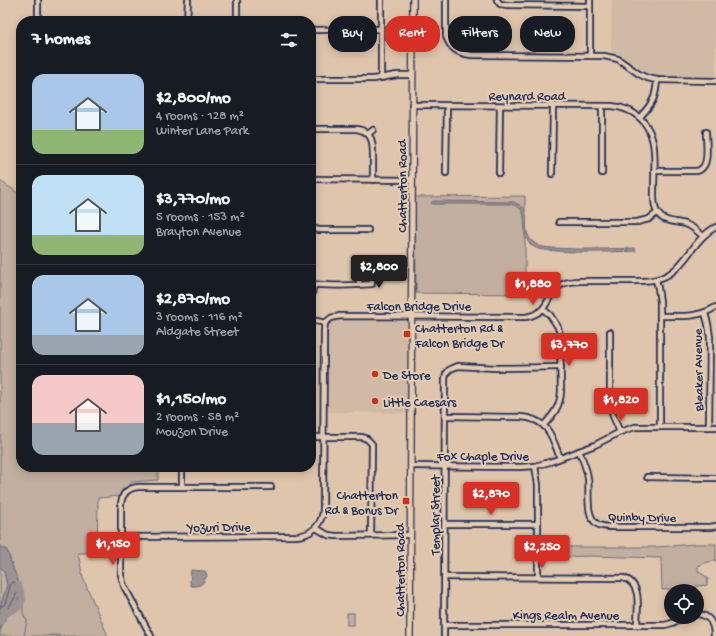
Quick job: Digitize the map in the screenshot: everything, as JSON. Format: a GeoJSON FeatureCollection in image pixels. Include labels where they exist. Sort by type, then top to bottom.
{"type":"FeatureCollection","features":[{"type":"Feature","properties":{"kind":"main road","name":"Chatterton Road"},"geometry":{"type":"LineString","coordinates":[[410,636],[413,0]]}},
{"type":"Feature","properties":{"kind":"street"},"geometry":{"type":"LineString","coordinates":[[38,0],[38,16]]}},
{"type":"Feature","properties":{"kind":"street"},"geometry":{"type":"LineString","coordinates":[[187,16],[188,0]]}},
{"type":"Feature","properties":{"kind":"street"},"geometry":{"type":"LineString","coordinates":[[237,0],[237,16]]}},
{"type":"Feature","properties":{"kind":"street"},"geometry":{"type":"LineString","coordinates":[[381,0],[381,78]]}},
{"type":"Feature","properties":{"kind":"street"},"geometry":{"type":"LineString","coordinates":[[446,0],[445,32],[447,40],[452,47],[461,53],[471,55],[604,56],[622,61],[647,78],[658,80],[716,81]]}},
{"type":"Feature","properties":{"kind":"street"},"geometry":{"type":"LineString","coordinates":[[590,0],[590,55]]}},
{"type":"Feature","properties":{"kind":"street"},"geometry":{"type":"LineString","coordinates":[[498,1],[502,5],[507,6],[590,6]]}},
{"type":"Feature","properties":{"kind":"street"},"geometry":{"type":"LineString","coordinates":[[316,30],[381,29]]}},
{"type":"Feature","properties":{"kind":"street"},"geometry":{"type":"LineString","coordinates":[[316,79],[374,79],[398,75],[412,75]]}},
{"type":"Feature","properties":{"kind":"street"},"geometry":{"type":"LineString","coordinates":[[658,80],[652,103],[640,117],[645,122],[652,138],[654,148],[654,202],[660,216],[669,221],[688,225],[703,236]]}},
{"type":"Feature","properties":{"kind":"street","name":"Reynard Road"},"geometry":{"type":"LineString","coordinates":[[412,105],[618,106],[625,108],[640,117]]}},
{"type":"Feature","properties":{"kind":"street"},"geometry":{"type":"LineString","coordinates":[[446,172],[447,106]]}},
{"type":"Feature","properties":{"kind":"street"},"geometry":{"type":"LineString","coordinates":[[499,173],[500,106]]}},
{"type":"Feature","properties":{"kind":"street"},"geometry":{"type":"LineString","coordinates":[[552,174],[553,106]]}},
{"type":"Feature","properties":{"kind":"street"},"geometry":{"type":"LineString","coordinates":[[602,106],[602,173]]}},
{"type":"Feature","properties":{"kind":"street"},"geometry":{"type":"LineString","coordinates":[[316,129],[357,129],[368,134],[373,145],[373,180]]}},
{"type":"Feature","properties":{"kind":"street"},"geometry":{"type":"LineString","coordinates":[[368,134],[373,130]]}},
{"type":"Feature","properties":{"kind":"street"},"geometry":{"type":"LineString","coordinates":[[654,171],[701,170],[706,162],[706,132]]}},
{"type":"Feature","properties":{"kind":"street"},"geometry":{"type":"LineString","coordinates":[[703,168],[707,172]]}},
{"type":"Feature","properties":{"kind":"street"},"geometry":{"type":"LineString","coordinates":[[316,179],[412,180]]}},
{"type":"Feature","properties":{"kind":"street"},"geometry":{"type":"LineString","coordinates":[[559,222],[637,222],[649,218],[657,212]]}},
{"type":"Feature","properties":{"kind":"street"},"geometry":{"type":"LineString","coordinates":[[544,426],[558,406],[561,392],[559,331],[558,327],[550,316],[543,309],[547,304],[554,286],[571,282],[656,280],[670,274],[678,268],[703,236],[716,227]]}},
{"type":"Feature","properties":{"kind":"street"},"geometry":{"type":"LineString","coordinates":[[316,229],[368,230]]}},
{"type":"Feature","properties":{"kind":"street"},"geometry":{"type":"LineString","coordinates":[[316,284],[359,285],[372,284],[372,268],[370,266],[362,265],[359,267],[359,285]]}},
{"type":"Feature","properties":{"kind":"street"},"geometry":{"type":"LineString","coordinates":[[656,280],[659,294],[660,316],[660,426]]}},
{"type":"Feature","properties":{"kind":"street"},"geometry":{"type":"LineString","coordinates":[[660,316],[689,316],[705,313],[716,307]]}},
{"type":"Feature","properties":{"kind":"street","name":"Falcon Bridge Drive"},"geometry":{"type":"LineString","coordinates":[[325,323],[331,318],[340,316],[526,317],[543,309]]}},
{"type":"Feature","properties":{"kind":"street","name":"Bleaker Avenue"},"geometry":{"type":"LineString","coordinates":[[705,313],[710,337],[709,427]]}},
{"type":"Feature","properties":{"kind":"street"},"geometry":{"type":"LineString","coordinates":[[316,321],[325,323],[322,511],[316,528],[328,535],[336,536],[410,535]]}},
{"type":"Feature","properties":{"kind":"street"},"geometry":{"type":"LineString","coordinates":[[610,332],[610,401],[613,416],[620,432]]}},
{"type":"Feature","properties":{"kind":"street","name":"Templar Street"},"geometry":{"type":"LineString","coordinates":[[444,636],[445,379],[449,370],[458,366],[496,368],[560,367]]}},
{"type":"Feature","properties":{"kind":"street"},"geometry":{"type":"LineString","coordinates":[[445,416],[527,417],[536,420],[551,434],[560,458]]}},
{"type":"Feature","properties":{"kind":"street","name":"Fox Chaple Drive"},"geometry":{"type":"LineString","coordinates":[[411,466],[535,466],[595,445],[620,432],[635,427],[716,427]]}},
{"type":"Feature","properties":{"kind":"street"},"geometry":{"type":"LineString","coordinates":[[316,437],[364,438],[372,444],[371,535]]}},
{"type":"Feature","properties":{"kind":"street","name":"Quinby Drive"},"geometry":{"type":"LineString","coordinates":[[579,451],[588,478],[590,514],[593,521],[598,524],[614,527],[716,526]]}},
{"type":"Feature","properties":{"kind":"street"},"geometry":{"type":"LineString","coordinates":[[535,466],[538,485],[538,577]]}},
{"type":"Feature","properties":{"kind":"street"},"geometry":{"type":"LineString","coordinates":[[182,472],[182,487]]}},
{"type":"Feature","properties":{"kind":"street"},"geometry":{"type":"LineString","coordinates":[[647,478],[716,478]]}},
{"type":"Feature","properties":{"kind":"street"},"geometry":{"type":"LineString","coordinates":[[150,636],[124,586],[121,575],[121,501],[126,492],[131,488],[138,487],[270,487]]}},
{"type":"Feature","properties":{"kind":"street"},"geometry":{"type":"LineString","coordinates":[[445,524],[538,524]]}},
{"type":"Feature","properties":{"kind":"street","name":"Yozuri Drive"},"geometry":{"type":"LineString","coordinates":[[121,537],[296,536],[307,534],[316,528]]}},
{"type":"Feature","properties":{"kind":"street"},"geometry":{"type":"LineString","coordinates":[[445,577],[627,578],[634,581],[636,588],[637,625]]}},
{"type":"Feature","properties":{"kind":"street"},"geometry":{"type":"LineString","coordinates":[[704,616],[709,619],[713,627],[714,636]]}},
{"type":"Feature","properties":{"kind":"street","name":"Kings Realm Avenue"},"geometry":{"type":"LineString","coordinates":[[445,625],[668,624]]}},
{"type":"Feature","properties":{"kind":"shaded area"},"geometry":{"type":"Polygon","coordinates":[[[612,0],[716,0],[716,78],[652,77],[611,53],[612,0]]]}},
{"type":"Feature","properties":{"kind":"shaded area"},"geometry":{"type":"Polygon","coordinates":[[[0,181],[16,192],[16,472],[158,472],[158,480],[132,482],[120,496],[98,498],[97,553],[78,553],[83,578],[108,636],[0,636],[3,622],[17,603],[13,568],[7,550],[0,547],[0,181]]]}},
{"type":"Feature","properties":{"kind":"shaded area"},"geometry":{"type":"Polygon","coordinates":[[[525,196],[525,294],[416,293],[415,197],[525,196]]]}},
{"type":"Feature","properties":{"kind":"shaded area"},"geometry":{"type":"Polygon","coordinates":[[[337,313],[409,313],[407,413],[320,412],[321,328],[328,317],[337,313]]]}},
{"type":"Feature","properties":{"kind":"shaded area"},"geometry":{"type":"Polygon","coordinates":[[[716,544],[716,560],[698,566],[698,571],[708,578],[707,585],[664,584],[664,590],[662,590],[661,558],[590,556],[560,557],[557,550],[566,547],[657,547],[716,544]]]}},
{"type":"Feature","properties":{"kind":"shaded area"},"geometry":{"type":"Polygon","coordinates":[[[0,567],[4,571],[7,585],[0,608],[0,567]]]}},
{"type":"Feature","properties":{"kind":"shaded area"},"geometry":{"type":"Polygon","coordinates":[[[347,613],[354,613],[354,625],[347,625],[347,613]]]}},
{"type":"Feature","properties":{"kind":"water"},"geometry":{"type":"Polygon","coordinates":[[[433,201],[513,202],[520,205],[524,209],[526,214],[528,235],[531,240],[543,247],[576,249],[635,248],[636,251],[576,252],[539,249],[534,247],[529,242],[526,236],[522,210],[517,206],[509,204],[433,204],[431,203],[433,201]]]}},
{"type":"Feature","properties":{"kind":"water"},"geometry":{"type":"Polygon","coordinates":[[[0,547],[7,550],[22,590],[17,603],[3,622],[0,631],[0,608],[7,585],[4,571],[0,567],[0,547]]]}},
{"type":"Feature","properties":{"kind":"water"},"geometry":{"type":"Polygon","coordinates":[[[191,570],[205,571],[207,575],[202,584],[191,586],[191,570]]]}},
{"type":"Feature","properties":{"kind":"waterway"},"geometry":{"type":"LineString","coordinates":[[0,622],[4,614],[17,608],[23,599],[18,585]]}},
{"type":"Feature","properties":{"kind":"waterway"},"geometry":{"type":"LineString","coordinates":[[23,599],[23,614],[27,621],[24,636]]}},
{"type":"Feature","properties":{"kind":"waterway"},"geometry":{"type":"LineString","coordinates":[[48,636],[64,636]]}},
{"type":"Feature","properties":{"kind":"place","name":"Chatterton Rd & Falcon Bridge Dr"},"geometry":{"type":"Point","coordinates":[407,334]}},
{"type":"Feature","properties":{"kind":"place","name":"De Store"},"geometry":{"type":"Point","coordinates":[375,374]}},
{"type":"Feature","properties":{"kind":"place","name":"Little Caesars"},"geometry":{"type":"Point","coordinates":[375,401]}},
{"type":"Feature","properties":{"kind":"place","name":"Chatterton Rd & Bonus Dr"},"geometry":{"type":"Point","coordinates":[406,501]}}]}
